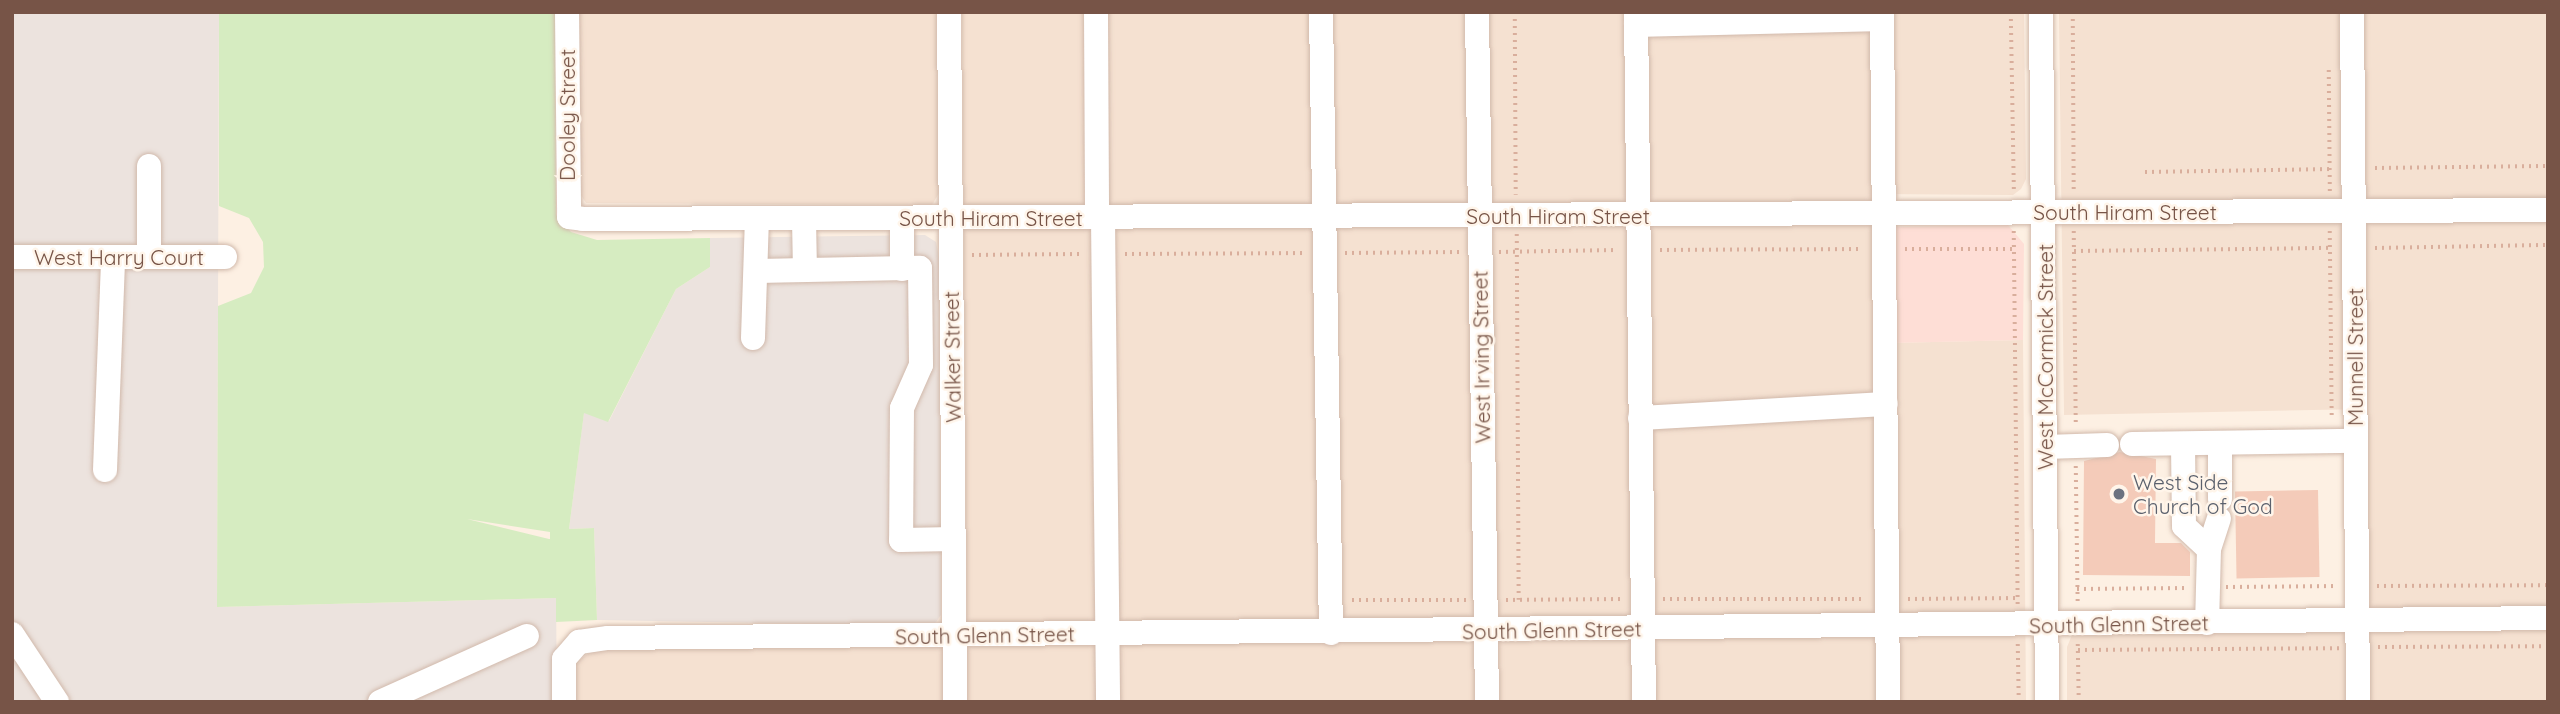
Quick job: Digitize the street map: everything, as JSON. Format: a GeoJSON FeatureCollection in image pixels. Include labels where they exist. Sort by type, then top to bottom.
{"type":"FeatureCollection","features":[{"type":"Feature","properties":{"kind":"street","name":"Dooley Street"},"geometry":{"type":"LineString","coordinates":[[567,12],[569,218]]}},
{"type":"Feature","properties":{"kind":"street","name":"Walker Street"},"geometry":{"type":"LineString","coordinates":[[948,12],[955,702]]}},
{"type":"Feature","properties":{"kind":"street"},"geometry":{"type":"LineString","coordinates":[[1096,12],[1108,702]]}},
{"type":"Feature","properties":{"kind":"street"},"geometry":{"type":"LineString","coordinates":[[1321,12],[1331,633]]}},
{"type":"Feature","properties":{"kind":"street","name":"West Irving Street"},"geometry":{"type":"LineString","coordinates":[[1478,12],[1487,702]]}},
{"type":"Feature","properties":{"kind":"street","name":"West McCormick Street"},"geometry":{"type":"LineString","coordinates":[[2040,12],[2047,702]]}},
{"type":"Feature","properties":{"kind":"street","name":"Munnell Street"},"geometry":{"type":"LineString","coordinates":[[2352,12],[2342,248],[2346,648],[2358,702]]}},
{"type":"Feature","properties":{"kind":"street"},"geometry":{"type":"LineString","coordinates":[[1644,702],[1636,19],[1882,15],[1888,702]]}},
{"type":"Feature","properties":{"kind":"street"},"geometry":{"type":"LineString","coordinates":[[149,166],[149,257]]}},
{"type":"Feature","properties":{"kind":"street","name":"South Hiram Street"},"geometry":{"type":"LineString","coordinates":[[569,218],[1479,217],[2548,210]]}},
{"type":"Feature","properties":{"kind":"street"},"geometry":{"type":"LineString","coordinates":[[902,218],[902,269]]}},
{"type":"Feature","properties":{"kind":"street"},"geometry":{"type":"LineString","coordinates":[[753,338],[757,219]]}},
{"type":"Feature","properties":{"kind":"street"},"geometry":{"type":"LineString","coordinates":[[804,219],[805,270]]}},
{"type":"Feature","properties":{"kind":"street","name":"West Harry Court"},"geometry":{"type":"LineString","coordinates":[[12,257],[225,257]]}},
{"type":"Feature","properties":{"kind":"street"},"geometry":{"type":"LineString","coordinates":[[105,470],[113,257]]}},
{"type":"Feature","properties":{"kind":"street"},"geometry":{"type":"LineString","coordinates":[[757,271],[920,268],[921,365],[902,408],[901,540],[954,539]]}},
{"type":"Feature","properties":{"kind":"street"},"geometry":{"type":"LineString","coordinates":[[915,381],[952,381]]}},
{"type":"Feature","properties":{"kind":"street"},"geometry":{"type":"LineString","coordinates":[[1640,418],[1886,404]]}},
{"type":"Feature","properties":{"kind":"street"},"geometry":{"type":"LineString","coordinates":[[2132,444],[2344,442]]}},
{"type":"Feature","properties":{"kind":"street"},"geometry":{"type":"LineString","coordinates":[[2183,444],[2184,526],[2208,549]]}},
{"type":"Feature","properties":{"kind":"street"},"geometry":{"type":"LineString","coordinates":[[2207,622],[2208,549],[2220,509],[2220,444]]}},
{"type":"Feature","properties":{"kind":"street"},"geometry":{"type":"LineString","coordinates":[[2045,447],[2107,445]]}},
{"type":"Feature","properties":{"kind":"street","name":"South Glenn Street"},"geometry":{"type":"LineString","coordinates":[[564,702],[564,659],[579,642],[608,638],[1331,633],[2548,618]]}},
{"type":"Feature","properties":{"kind":"street"},"geometry":{"type":"LineString","coordinates":[[12,634],[57,702]]}},
{"type":"Feature","properties":{"kind":"street"},"geometry":{"type":"LineString","coordinates":[[380,702],[527,636]]}},
{"type":"Feature","properties":{"kind":"path"},"geometry":{"type":"LineString","coordinates":[[1515,12],[1519,600]]}},
{"type":"Feature","properties":{"kind":"path"},"geometry":{"type":"LineString","coordinates":[[2011,12],[2019,702]]}},
{"type":"Feature","properties":{"kind":"path"},"geometry":{"type":"LineString","coordinates":[[2073,12],[2079,702]]}},
{"type":"Feature","properties":{"kind":"path"},"geometry":{"type":"LineString","coordinates":[[2329,64],[2342,211],[2344,442]]}},
{"type":"Feature","properties":{"kind":"path"},"geometry":{"type":"LineString","coordinates":[[2074,251],[2548,245]]}},
{"type":"Feature","properties":{"kind":"path"},"geometry":{"type":"LineString","coordinates":[[2334,573],[2346,586],[2346,648],[2335,661]]}},
{"type":"Feature","properties":{"kind":"path"},"geometry":{"type":"LineString","coordinates":[[2077,589],[2548,584]]}},
{"type":"Feature","properties":{"kind":"path"},"geometry":{"type":"LineString","coordinates":[[1352,600],[2018,598]]}},
{"type":"Feature","properties":{"kind":"path"},"geometry":{"type":"LineString","coordinates":[[2078,650],[2548,646]]}},
{"type":"Feature","properties":{"kind":"shaded area"},"geometry":{"type":"Polygon","coordinates":[[[12,12],[219,12],[217,607],[556,598],[557,702],[12,702],[12,12]]]}},
{"type":"Feature","properties":{"kind":"shaded area"},"geometry":{"type":"Polygon","coordinates":[[[580,12],[937,12],[939,193],[932,205],[586,203],[579,192],[580,12]]]}},
{"type":"Feature","properties":{"kind":"shaded area"},"geometry":{"type":"Polygon","coordinates":[[[962,12],[2024,12],[2026,179],[2021,189],[2013,195],[1876,194],[1890,343],[2023,340],[2026,702],[576,702],[575,663],[598,647],[967,647],[962,12]]]}},
{"type":"Feature","properties":{"kind":"shaded area"},"geometry":{"type":"Polygon","coordinates":[[[2059,12],[2548,12],[2548,702],[2067,702],[2067,647],[2072,635],[2084,631],[2367,627],[2366,409],[2064,415],[2059,12]]]}},
{"type":"Feature","properties":{"kind":"shaded area"},"geometry":{"type":"Polygon","coordinates":[[[2008,225],[2024,244],[2023,340],[1890,343],[1890,227],[2008,225]]]}},
{"type":"Feature","properties":{"kind":"shaded area"},"geometry":{"type":"Polygon","coordinates":[[[925,235],[936,242],[939,257],[941,615],[933,626],[597,620],[594,528],[569,529],[584,412],[609,421],[676,289],[710,267],[710,238],[925,235]]]}},
{"type":"Feature","properties":{"kind":"green space"},"geometry":{"type":"Polygon","coordinates":[[[219,12],[555,12],[556,215],[571,232],[597,240],[710,238],[710,267],[676,289],[608,422],[584,413],[569,529],[594,528],[597,620],[556,622],[556,598],[217,607],[218,306],[251,293],[264,267],[263,242],[249,218],[219,206],[219,12]],[[467,519],[549,539],[550,532],[467,519]]]}},
{"type":"Feature","properties":{"kind":"building","name":"West Side Church of God"},"geometry":{"type":"Polygon","coordinates":[[[2120,452],[2156,459],[2155,543],[2181,543],[2190,552],[2190,576],[2083,575],[2084,461],[2120,452]]]}},
{"type":"Feature","properties":{"kind":"building"},"geometry":{"type":"Polygon","coordinates":[[[2318,490],[2320,577],[2237,578],[2235,491],[2318,490]]]}},
{"type":"Feature","properties":{"kind":"place","name":"West Side Church of God"},"geometry":{"type":"Point","coordinates":[2119,494]}}]}
